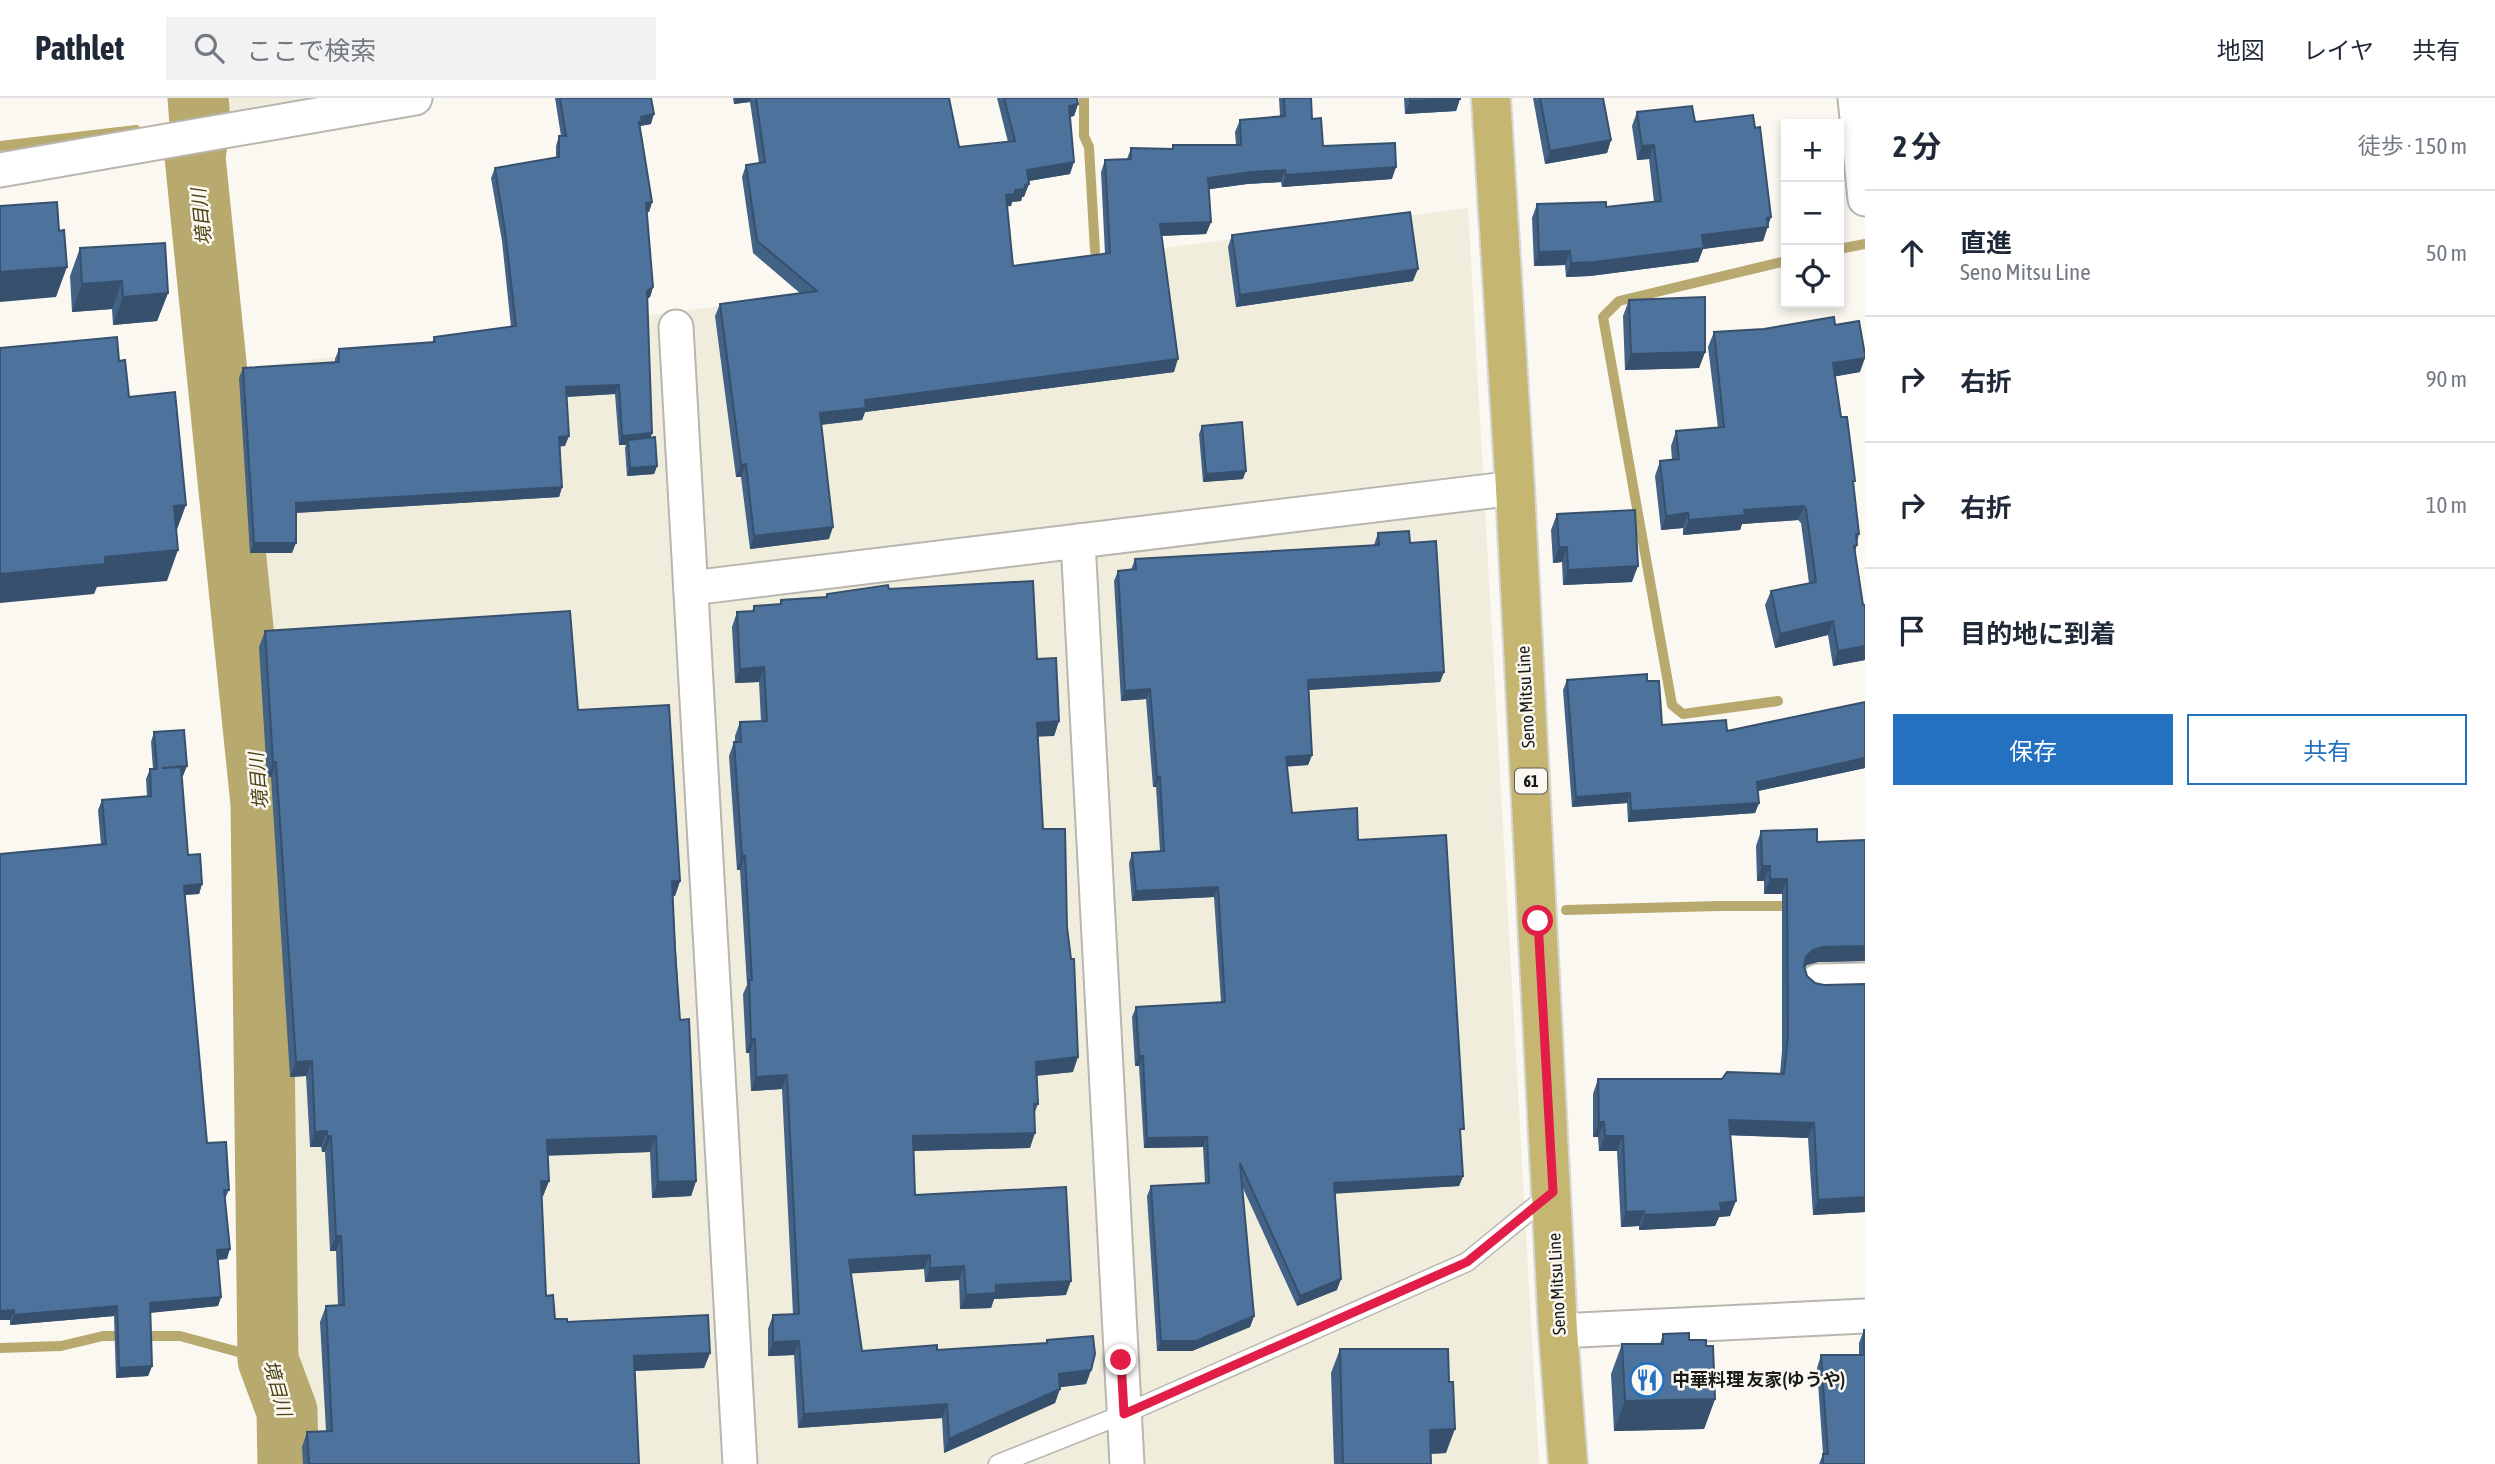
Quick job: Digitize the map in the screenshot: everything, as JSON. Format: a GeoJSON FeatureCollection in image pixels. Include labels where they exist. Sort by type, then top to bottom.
{"type":"FeatureCollection","features":[{"type":"Feature","properties":{"kind":"main road","name":"Seno Mitsu Line"},"geometry":{"type":"LineString","coordinates":[[1491,98],[1515,488],[1558,1331],[1568,1464]]}},
{"type":"Feature","properties":{"kind":"street"},"geometry":{"type":"LineString","coordinates":[[0,170],[415,98]]}},
{"type":"Feature","properties":{"kind":"street"},"geometry":{"type":"LineString","coordinates":[[1855,98],[1865,200]]}},
{"type":"Feature","properties":{"kind":"street"},"geometry":{"type":"LineString","coordinates":[[676,327],[740,1464]]}},
{"type":"Feature","properties":{"kind":"street"},"geometry":{"type":"LineString","coordinates":[[691,588],[1515,488]]}},
{"type":"Feature","properties":{"kind":"street"},"geometry":{"type":"LineString","coordinates":[[1078,541],[1127,1464]]}},
{"type":"Feature","properties":{"kind":"street"},"geometry":{"type":"LineString","coordinates":[[1818,981],[1865,980]]}},
{"type":"Feature","properties":{"kind":"street"},"geometry":{"type":"LineString","coordinates":[[1558,1331],[1865,1316]]}},
{"type":"Feature","properties":{"kind":"lane"},"geometry":{"type":"LineString","coordinates":[[998,1464],[1124,1414],[1467,1262],[1553,1192]]}},
{"type":"Feature","properties":{"kind":"shaded area"},"geometry":{"type":"Polygon","coordinates":[[[208,98],[307,98],[210,115],[208,98]]]}},
{"type":"Feature","properties":{"kind":"shaded area"},"geometry":{"type":"Polygon","coordinates":[[[1468,208],[1539,1464],[302,1464],[300,1394],[291,1381],[285,1347],[286,1038],[240,369],[1468,208]]]}},
{"type":"Feature","properties":{"kind":"building"},"geometry":{"type":"Polygon","coordinates":[[[560,98],[651,98],[654,114],[641,117],[642,122],[639,122],[652,202],[646,203],[653,287],[647,291],[652,433],[622,436],[619,385],[566,387],[569,436],[559,437],[562,487],[296,503],[296,543],[254,543],[243,368],[339,362],[339,349],[435,342],[434,337],[516,326],[495,168],[559,157],[559,136],[566,136],[560,98]]]}},
{"type":"Feature","properties":{"kind":"building"},"geometry":{"type":"Polygon","coordinates":[[[756,98],[949,98],[959,147],[1015,141],[1004,98],[1077,98],[1078,104],[1069,106],[1074,162],[1027,170],[1029,184],[1025,185],[1025,189],[1006,195],[1013,266],[1110,253],[1105,160],[1131,159],[1131,148],[1173,149],[1173,145],[1241,145],[1240,120],[1285,116],[1284,98],[1311,98],[1312,119],[1321,118],[1323,146],[1395,143],[1396,167],[1286,175],[1285,170],[1208,178],[1211,222],[1160,224],[1178,359],[865,400],[866,408],[820,413],[833,527],[754,536],[746,464],[741,465],[720,304],[817,291],[757,241],[746,165],[765,162],[756,98]]]}},
{"type":"Feature","properties":{"kind":"building"},"geometry":{"type":"Polygon","coordinates":[[[1410,98],[1460,98],[1460,99],[1410,101],[1410,98]]]}},
{"type":"Feature","properties":{"kind":"building"},"geometry":{"type":"Polygon","coordinates":[[[1540,98],[1603,98],[1611,140],[1550,151],[1540,98]]]}},
{"type":"Feature","properties":{"kind":"building"},"geometry":{"type":"Polygon","coordinates":[[[1692,106],[1695,122],[1753,115],[1755,128],[1760,127],[1771,217],[1767,218],[1768,227],[1702,235],[1704,248],[1595,262],[1571,263],[1570,251],[1539,252],[1537,204],[1606,202],[1606,207],[1661,201],[1654,145],[1642,146],[1637,112],[1692,106]]]}},
{"type":"Feature","properties":{"kind":"building"},"geometry":{"type":"Polygon","coordinates":[[[57,202],[59,231],[64,230],[67,267],[0,272],[0,206],[57,202]]]}},
{"type":"Feature","properties":{"kind":"building"},"geometry":{"type":"Polygon","coordinates":[[[1410,212],[1418,269],[1240,295],[1232,235],[1410,212]]]}},
{"type":"Feature","properties":{"kind":"building"},"geometry":{"type":"Polygon","coordinates":[[[165,243],[168,293],[123,297],[122,281],[82,284],[80,248],[165,243]]]}},
{"type":"Feature","properties":{"kind":"building"},"geometry":{"type":"Polygon","coordinates":[[[1705,297],[1705,352],[1631,354],[1629,300],[1705,297]]]}},
{"type":"Feature","properties":{"kind":"building"},"geometry":{"type":"Polygon","coordinates":[[[1834,317],[1835,325],[1859,321],[1865,355],[1865,358],[1833,363],[1841,417],[1847,417],[1859,534],[1856,534],[1857,545],[1854,546],[1865,605],[1865,646],[1838,651],[1833,621],[1780,634],[1771,591],[1816,582],[1804,506],[1744,510],[1745,515],[1689,520],[1688,513],[1666,516],[1660,461],[1679,459],[1676,431],[1724,427],[1714,332],[1764,329],[1834,317]]]}},
{"type":"Feature","properties":{"kind":"building"},"geometry":{"type":"Polygon","coordinates":[[[117,337],[119,361],[125,360],[129,397],[175,392],[186,505],[174,506],[178,550],[105,557],[105,564],[0,574],[0,348],[117,337]]]}},
{"type":"Feature","properties":{"kind":"building"},"geometry":{"type":"Polygon","coordinates":[[[1242,422],[1246,471],[1206,474],[1202,426],[1242,422]]]}},
{"type":"Feature","properties":{"kind":"building"},"geometry":{"type":"Polygon","coordinates":[[[655,437],[657,466],[630,468],[628,440],[655,437]]]}},
{"type":"Feature","properties":{"kind":"building"},"geometry":{"type":"Polygon","coordinates":[[[1635,510],[1638,566],[1568,570],[1567,547],[1559,547],[1557,514],[1635,510]]]}},
{"type":"Feature","properties":{"kind":"building"},"geometry":{"type":"Polygon","coordinates":[[[1409,531],[1410,543],[1436,541],[1444,672],[1308,680],[1312,755],[1286,757],[1292,813],[1357,808],[1358,840],[1446,835],[1464,1129],[1460,1129],[1463,1176],[1334,1183],[1341,1279],[1300,1296],[1240,1163],[1254,1316],[1196,1341],[1161,1341],[1151,1186],[1209,1183],[1207,1137],[1147,1138],[1143,1056],[1139,1056],[1136,1007],[1225,1002],[1218,887],[1136,891],[1132,853],[1164,851],[1160,777],[1157,777],[1150,689],[1125,691],[1118,571],[1136,569],[1135,559],[1379,545],[1378,533],[1409,531]]]}},
{"type":"Feature","properties":{"kind":"building"},"geometry":{"type":"Polygon","coordinates":[[[1033,581],[1037,659],[1056,658],[1059,721],[1037,723],[1043,829],[1065,829],[1067,927],[1071,959],[1074,959],[1078,1057],[1036,1062],[1038,1104],[1034,1104],[1035,1133],[913,1136],[915,1195],[1066,1187],[1071,1281],[996,1285],[996,1293],[966,1295],[964,1266],[930,1268],[930,1255],[849,1260],[862,1351],[937,1345],[937,1350],[1047,1343],[1047,1340],[1093,1336],[1095,1354],[1091,1370],[1059,1374],[1060,1389],[949,1439],[947,1404],[804,1414],[799,1341],[773,1342],[773,1315],[799,1314],[787,1075],[756,1077],[755,1039],[751,1039],[749,980],[752,980],[745,856],[742,856],[734,742],[741,742],[740,722],[767,721],[764,667],[740,669],[737,612],[754,611],[754,606],[781,604],[781,600],[827,597],[827,594],[888,585],[889,589],[1033,581]]]}},
{"type":"Feature","properties":{"kind":"building"},"geometry":{"type":"Polygon","coordinates":[[[570,611],[578,710],[669,705],[680,881],[672,881],[675,950],[680,1020],[689,1019],[696,1181],[658,1182],[656,1136],[547,1140],[549,1181],[541,1181],[546,1296],[553,1295],[555,1319],[567,1319],[567,1322],[708,1315],[710,1353],[634,1356],[639,1464],[309,1464],[307,1432],[332,1431],[326,1306],[344,1305],[341,1236],[336,1236],[331,1136],[327,1136],[327,1131],[315,1132],[312,1061],[296,1062],[265,631],[570,611]]]}},
{"type":"Feature","properties":{"kind":"building"},"geometry":{"type":"Polygon","coordinates":[[[1647,674],[1647,681],[1659,681],[1662,725],[1726,720],[1727,731],[1865,702],[1865,758],[1757,782],[1759,803],[1631,811],[1630,793],[1576,797],[1567,680],[1647,674]]]}},
{"type":"Feature","properties":{"kind":"building"},"geometry":{"type":"Polygon","coordinates":[[[184,730],[187,766],[162,768],[181,767],[188,855],[200,854],[202,884],[184,886],[207,1143],[226,1142],[229,1190],[224,1190],[230,1249],[217,1250],[221,1297],[150,1303],[152,1366],[119,1368],[117,1306],[14,1315],[14,1310],[0,1311],[0,854],[106,844],[102,800],[151,796],[150,769],[157,769],[154,732],[184,730]]]}},
{"type":"Feature","properties":{"kind":"building"},"geometry":{"type":"Polygon","coordinates":[[[1817,829],[1817,842],[1865,840],[1865,946],[1823,947],[1813,950],[1806,957],[1804,966],[1807,976],[1815,983],[1865,984],[1865,1197],[1818,1200],[1814,1123],[1729,1120],[1736,1201],[1720,1203],[1721,1211],[1645,1215],[1644,1211],[1626,1212],[1623,1136],[1605,1136],[1604,1122],[1599,1122],[1598,1079],[1722,1079],[1727,1072],[1784,1074],[1788,1036],[1787,879],[1770,879],[1770,866],[1762,866],[1761,831],[1817,829]]]}},
{"type":"Feature","properties":{"kind":"building"},"geometry":{"type":"Polygon","coordinates":[[[1864,1330],[1865,1464],[1823,1464],[1823,1454],[1828,1454],[1821,1355],[1864,1355],[1864,1330]]]}},
{"type":"Feature","properties":{"kind":"building"},"geometry":{"type":"Polygon","coordinates":[[[1689,1333],[1689,1340],[1706,1340],[1706,1346],[1713,1346],[1715,1399],[1625,1401],[1622,1344],[1663,1344],[1663,1334],[1689,1333]]]}},
{"type":"Feature","properties":{"kind":"building"},"geometry":{"type":"Polygon","coordinates":[[[1340,1349],[1448,1349],[1449,1382],[1453,1382],[1455,1429],[1430,1430],[1431,1464],[1343,1464],[1340,1349]]]}},
{"type":"Feature","properties":{"kind":"waterway","name":"境目川"},"geometry":{"type":"LineString","coordinates":[[198,98],[200,123],[195,157],[261,804],[268,1360],[287,1411],[288,1464]]}},
{"type":"Feature","properties":{"kind":"waterway"},"geometry":{"type":"LineString","coordinates":[[1084,98],[1084,136],[1089,147],[1095,251]]}},
{"type":"Feature","properties":{"kind":"waterway"},"geometry":{"type":"LineString","coordinates":[[0,146],[136,130]]}},
{"type":"Feature","properties":{"kind":"waterway"},"geometry":{"type":"LineString","coordinates":[[1844,248],[1865,244]]}},
{"type":"Feature","properties":{"kind":"waterway"},"geometry":{"type":"LineString","coordinates":[[1778,701],[1683,714],[1672,705],[1603,317],[1619,301],[1781,262]]}},
{"type":"Feature","properties":{"kind":"waterway"},"geometry":{"type":"LineString","coordinates":[[1566,910],[1796,906]]}},
{"type":"Feature","properties":{"kind":"waterway"},"geometry":{"type":"LineString","coordinates":[[0,1348],[61,1346],[103,1336],[180,1336],[268,1360]]}},
{"type":"Feature","properties":{"kind":"place","name":"中華料理 友家(ゆうや)"},"geometry":{"type":"Point","coordinates":[1647,1380]}},
{"type":"Feature","properties":{"kind":"route"},"geometry":{"type":"LineString","coordinates":[[1121,1360],[1124,1414],[1467,1262],[1553,1192],[1538,921]]}}]}
